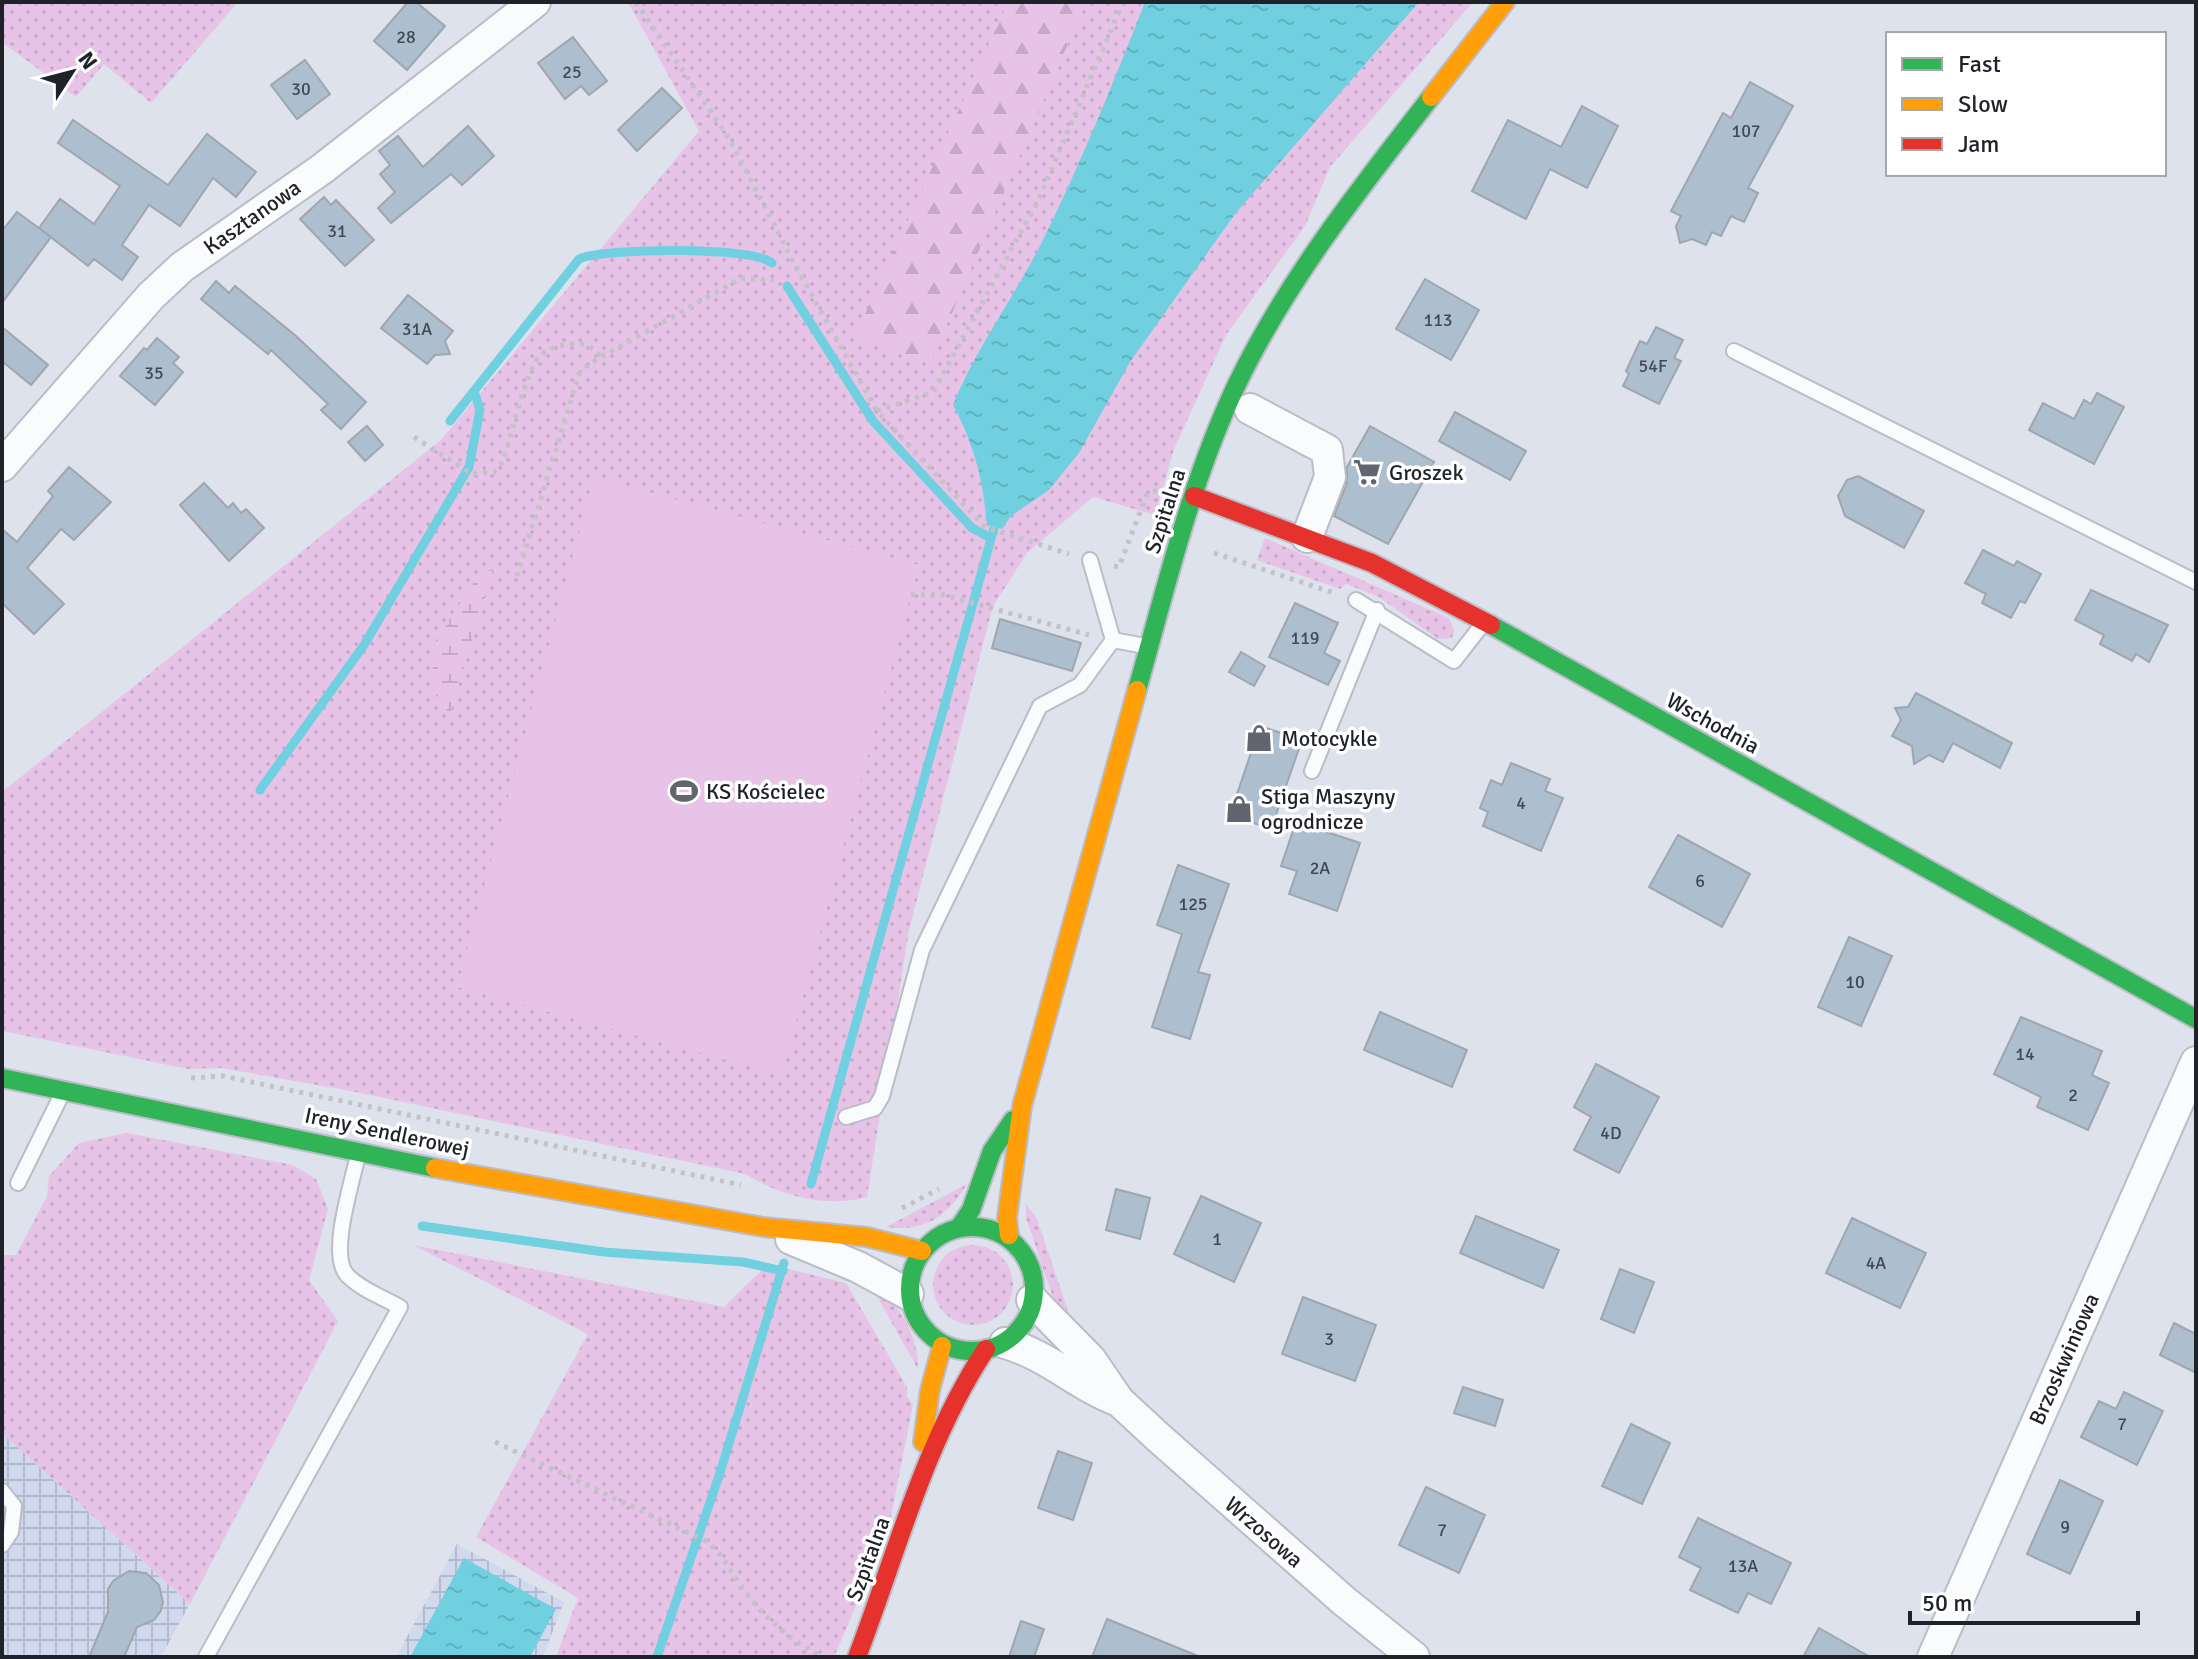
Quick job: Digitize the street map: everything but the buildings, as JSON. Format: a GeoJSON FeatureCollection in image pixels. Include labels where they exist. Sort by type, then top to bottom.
{"type":"FeatureCollection","features":[{"type":"Feature","properties":{"kind":"main road","name":"Szpitalna"},"geometry":{"type":"LineString","coordinates":[[1009,1235],[1007,1218],[1022,1106],[1194,496],[1238,382],[1301,274],[1387,154],[1505,2]]}},
{"type":"Feature","properties":{"kind":"main road","name":"Wschodnia"},"geometry":{"type":"LineString","coordinates":[[1194,496],[1372,563],[1485,622],[2196,1019]]}},
{"type":"Feature","properties":{"kind":"main road","name":"Ireny Sendlerowej"},"geometry":{"type":"LineString","coordinates":[[2,1078],[529,1187],[763,1227],[867,1237],[922,1251]]}},
{"type":"Feature","properties":{"kind":"main road","name":"Szpitalna"},"geometry":{"type":"LineString","coordinates":[[960,1226],[971,1210],[992,1151],[1022,1106]]}},
{"type":"Feature","properties":{"kind":"main road"},"geometry":{"type":"LineString","coordinates":[[960,1226],[990,1228],[1009,1235],[1030,1264],[1034,1283],[1026,1322],[996,1346],[968,1351],[942,1346],[919,1324],[908,1294],[909,1272],[934,1238],[960,1226]]}},
{"type":"Feature","properties":{"kind":"main road","name":"Szpitalna"},"geometry":{"type":"LineString","coordinates":[[920,1475],[925,1415],[942,1346]]}},
{"type":"Feature","properties":{"kind":"main road","name":"Szpitalna"},"geometry":{"type":"LineString","coordinates":[[857,1657],[901,1541],[920,1475],[965,1381],[996,1346]]}},
{"type":"Feature","properties":{"kind":"street","name":"Kasztanowa"},"geometry":{"type":"LineString","coordinates":[[2,466],[151,296],[182,267],[322,169],[535,2]]}},
{"type":"Feature","properties":{"kind":"street"},"geometry":{"type":"LineString","coordinates":[[1250,409],[1327,450],[1330,477],[1307,537]]}},
{"type":"Feature","properties":{"kind":"street","name":"Brzoskwiniowa"},"geometry":{"type":"LineString","coordinates":[[1933,1657],[2196,1062]]}},
{"type":"Feature","properties":{"kind":"street"},"geometry":{"type":"LineString","coordinates":[[763,1227],[858,1267],[908,1294]]}},
{"type":"Feature","properties":{"kind":"street","name":"Wrzosowa"},"geometry":{"type":"LineString","coordinates":[[1032,1300],[1091,1360],[1119,1401],[1398,1652]]}},
{"type":"Feature","properties":{"kind":"street","name":"Wrzosowa"},"geometry":{"type":"LineString","coordinates":[[996,1346],[1040,1355],[1091,1391],[1119,1401]]}},
{"type":"Feature","properties":{"kind":"lane"},"geometry":{"type":"LineString","coordinates":[[1734,351],[2196,582]]}},
{"type":"Feature","properties":{"kind":"lane"},"geometry":{"type":"LineString","coordinates":[[1090,560],[1113,640]]}},
{"type":"Feature","properties":{"kind":"lane"},"geometry":{"type":"LineString","coordinates":[[1356,600],[1377,610],[1454,661],[1485,622]]}},
{"type":"Feature","properties":{"kind":"lane"},"geometry":{"type":"LineString","coordinates":[[1312,771],[1377,610]]}},
{"type":"Feature","properties":{"kind":"lane"},"geometry":{"type":"LineString","coordinates":[[1113,640],[1149,647]]}},
{"type":"Feature","properties":{"kind":"lane"},"geometry":{"type":"LineString","coordinates":[[846,1117],[875,1108],[882,1096],[922,950],[1040,706],[1080,685],[1113,640]]}},
{"type":"Feature","properties":{"kind":"lane"},"geometry":{"type":"LineString","coordinates":[[18,1183],[64,1090]]}},
{"type":"Feature","properties":{"kind":"lane"},"geometry":{"type":"LineString","coordinates":[[206,1657],[400,1307],[350,1278],[340,1263],[339,1245],[359,1150]]}},
{"type":"Feature","properties":{"kind":"lane"},"geometry":{"type":"LineString","coordinates":[[2,1491],[14,1506],[11,1532],[2,1545]]}},
{"type":"Feature","properties":{"kind":"path"},"geometry":{"type":"LineString","coordinates":[[636,2],[730,140],[796,267],[877,411],[985,527],[1119,567],[1147,494]]}},
{"type":"Feature","properties":{"kind":"path"},"geometry":{"type":"LineString","coordinates":[[877,411],[933,392],[1038,201],[1123,2]]}},
{"type":"Feature","properties":{"kind":"path"},"geometry":{"type":"LineString","coordinates":[[517,576],[579,374],[601,358],[741,278],[774,280]]}},
{"type":"Feature","properties":{"kind":"path"},"geometry":{"type":"LineString","coordinates":[[414,437],[472,474],[494,472],[503,462],[531,367],[541,354],[556,347],[582,343],[595,349],[601,358]]}},
{"type":"Feature","properties":{"kind":"path"},"geometry":{"type":"LineString","coordinates":[[1222,555],[1325,590]]}},
{"type":"Feature","properties":{"kind":"path"},"geometry":{"type":"LineString","coordinates":[[911,595],[948,597],[1113,640]]}},
{"type":"Feature","properties":{"kind":"path"},"geometry":{"type":"LineString","coordinates":[[183,1078],[223,1076],[744,1186]]}},
{"type":"Feature","properties":{"kind":"path"},"geometry":{"type":"LineString","coordinates":[[891,1213],[947,1185]]}},
{"type":"Feature","properties":{"kind":"path"},"geometry":{"type":"LineString","coordinates":[[495,1442],[706,1541],[721,1553],[741,1586],[765,1615],[799,1645],[824,1657]]}},
{"type":"Feature","properties":{"kind":"shaded area"},"geometry":{"type":"Polygon","coordinates":[[[2,1433],[190,1604],[161,1657],[2,1657],[2,1433]]]}},
{"type":"Feature","properties":{"kind":"shaded area"},"geometry":{"type":"Polygon","coordinates":[[[457,1544],[564,1602],[543,1657],[396,1657],[457,1544]]]}},
{"type":"Feature","properties":{"kind":"green space"},"geometry":{"type":"Polygon","coordinates":[[[2,2],[238,2],[151,103],[104,64],[76,97],[2,42],[2,2]]]}},
{"type":"Feature","properties":{"kind":"green space"},"geometry":{"type":"Polygon","coordinates":[[[628,2],[1473,2],[1330,167],[1305,226],[1226,335],[1174,449],[1155,515],[1093,497],[1027,553],[993,606],[909,930],[867,1197],[835,1201],[804,1198],[745,1174],[356,1092],[222,1068],[188,1069],[2,1031],[2,792],[441,440],[699,131],[628,2]]]}},
{"type":"Feature","properties":{"kind":"green space"},"geometry":{"type":"Polygon","coordinates":[[[1008,2],[1086,2],[930,364],[854,338],[1008,2]]]}},
{"type":"Feature","properties":{"kind":"green space","name":"KS Kościelec"},"geometry":{"type":"Polygon","coordinates":[[[594,477],[919,565],[782,1075],[457,987],[594,477]]]}},
{"type":"Feature","properties":{"kind":"green space"},"geometry":{"type":"Polygon","coordinates":[[[1265,538],[1449,618],[1454,631],[1452,638],[1438,639],[1379,597],[1346,584],[1340,589],[1257,560],[1265,538]]]}},
{"type":"Feature","properties":{"kind":"green space"},"geometry":{"type":"Polygon","coordinates":[[[493,569],[450,714],[432,690],[434,644],[479,574],[493,569]]]}},
{"type":"Feature","properties":{"kind":"green space"},"geometry":{"type":"Polygon","coordinates":[[[127,1133],[293,1165],[316,1179],[328,1209],[309,1280],[338,1321],[190,1604],[2,1433],[2,1255],[16,1255],[47,1196],[49,1176],[79,1143],[127,1133]]]}},
{"type":"Feature","properties":{"kind":"green space"},"geometry":{"type":"Polygon","coordinates":[[[967,1184],[934,1220],[912,1227],[886,1227],[967,1184]]]}},
{"type":"Feature","properties":{"kind":"green space"},"geometry":{"type":"Polygon","coordinates":[[[1026,1204],[1037,1219],[1070,1317],[1055,1303],[1026,1218],[1026,1204]]]}},
{"type":"Feature","properties":{"kind":"green space"},"geometry":{"type":"Polygon","coordinates":[[[413,1245],[724,1307],[768,1264],[846,1283],[907,1387],[907,1397],[913,1404],[888,1532],[834,1657],[556,1657],[578,1598],[476,1537],[588,1334],[413,1245]]]}},
{"type":"Feature","properties":{"kind":"green space"},"geometry":{"type":"Polygon","coordinates":[[[973,1245],[988,1248],[1001,1257],[1010,1270],[1013,1285],[1010,1300],[1001,1313],[988,1322],[973,1325],[958,1322],[945,1313],[936,1300],[933,1285],[936,1270],[945,1257],[958,1248],[973,1245]]]}},
{"type":"Feature","properties":{"kind":"green space"},"geometry":{"type":"Polygon","coordinates":[[[870,1284],[889,1299],[905,1320],[915,1344],[918,1369],[870,1284]]]}},
{"type":"Feature","properties":{"kind":"water"},"geometry":{"type":"Polygon","coordinates":[[[1145,2],[1419,2],[1235,214],[1130,362],[1079,453],[1049,490],[1011,516],[1002,529],[988,525],[976,461],[953,405],[1055,214],[1096,124],[1145,2]]]}},
{"type":"Feature","properties":{"kind":"water"},"geometry":{"type":"Polygon","coordinates":[[[464,1558],[556,1609],[530,1657],[410,1657],[464,1558]]]}},
{"type":"Feature","properties":{"kind":"waterway"},"geometry":{"type":"LineString","coordinates":[[450,421],[579,259],[594,255],[678,250],[759,257],[772,263]]}},
{"type":"Feature","properties":{"kind":"waterway"},"geometry":{"type":"LineString","coordinates":[[787,286],[873,421],[972,528],[991,538]]}},
{"type":"Feature","properties":{"kind":"waterway"},"geometry":{"type":"LineString","coordinates":[[260,790],[364,645],[469,467],[480,410],[475,394]]}},
{"type":"Feature","properties":{"kind":"waterway"},"geometry":{"type":"LineString","coordinates":[[811,1184],[994,528]]}},
{"type":"Feature","properties":{"kind":"waterway"},"geometry":{"type":"LineString","coordinates":[[422,1226],[604,1252],[743,1262],[783,1271]]}},
{"type":"Feature","properties":{"kind":"waterway"},"geometry":{"type":"LineString","coordinates":[[657,1657],[719,1476],[784,1263]]}},
{"type":"Feature","properties":{"kind":"traffic: fast"},"geometry":{"type":"LineString","coordinates":[[1137,690],[1193,496],[1237,384],[1302,271],[1431,97]]}},
{"type":"Feature","properties":{"kind":"traffic: fast"},"geometry":{"type":"LineString","coordinates":[[1491,625],[2196,1019]]}},
{"type":"Feature","properties":{"kind":"traffic: fast"},"geometry":{"type":"LineString","coordinates":[[2,1078],[435,1168]]}},
{"type":"Feature","properties":{"kind":"traffic: fast"},"geometry":{"type":"LineString","coordinates":[[960,1226],[971,1210],[992,1151],[1013,1120]]}},
{"type":"Feature","properties":{"kind":"traffic: fast"},"geometry":{"type":"LineString","coordinates":[[972,1227],[996,1232],[1016,1245],[1029,1265],[1034,1289],[1029,1313],[1016,1333],[996,1346],[972,1351],[948,1346],[928,1333],[915,1313],[910,1289],[915,1265],[928,1245],[948,1232],[972,1227]]}},
{"type":"Feature","properties":{"kind":"traffic: slow"},"geometry":{"type":"LineString","coordinates":[[1431,97],[1505,2]]}},
{"type":"Feature","properties":{"kind":"traffic: slow"},"geometry":{"type":"LineString","coordinates":[[1009,1235],[1007,1218],[1022,1106],[1137,690]]}},
{"type":"Feature","properties":{"kind":"traffic: slow"},"geometry":{"type":"LineString","coordinates":[[435,1168],[763,1227],[867,1237],[922,1251]]}},
{"type":"Feature","properties":{"kind":"traffic: slow"},"geometry":{"type":"LineString","coordinates":[[923,1442],[930,1390],[942,1346]]}},
{"type":"Feature","properties":{"kind":"traffic: jam"},"geometry":{"type":"LineString","coordinates":[[1194,496],[1372,563],[1491,625]]}},
{"type":"Feature","properties":{"kind":"traffic: jam"},"geometry":{"type":"LineString","coordinates":[[857,1657],[928,1460],[964,1385],[986,1349]]}},
{"type":"Feature","properties":{"kind":"place","name":"Groszek"},"geometry":{"type":"Point","coordinates":[1367,472]}},
{"type":"Feature","properties":{"kind":"place","name":"Motocykle"},"geometry":{"type":"Point","coordinates":[1259,738]}},
{"type":"Feature","properties":{"kind":"place","name":"KS Kościelec"},"geometry":{"type":"Point","coordinates":[684,791]}},
{"type":"Feature","properties":{"kind":"place","name":"Stiga Maszyny ogrodnicze"},"geometry":{"type":"Point","coordinates":[1239,809]}}]}
